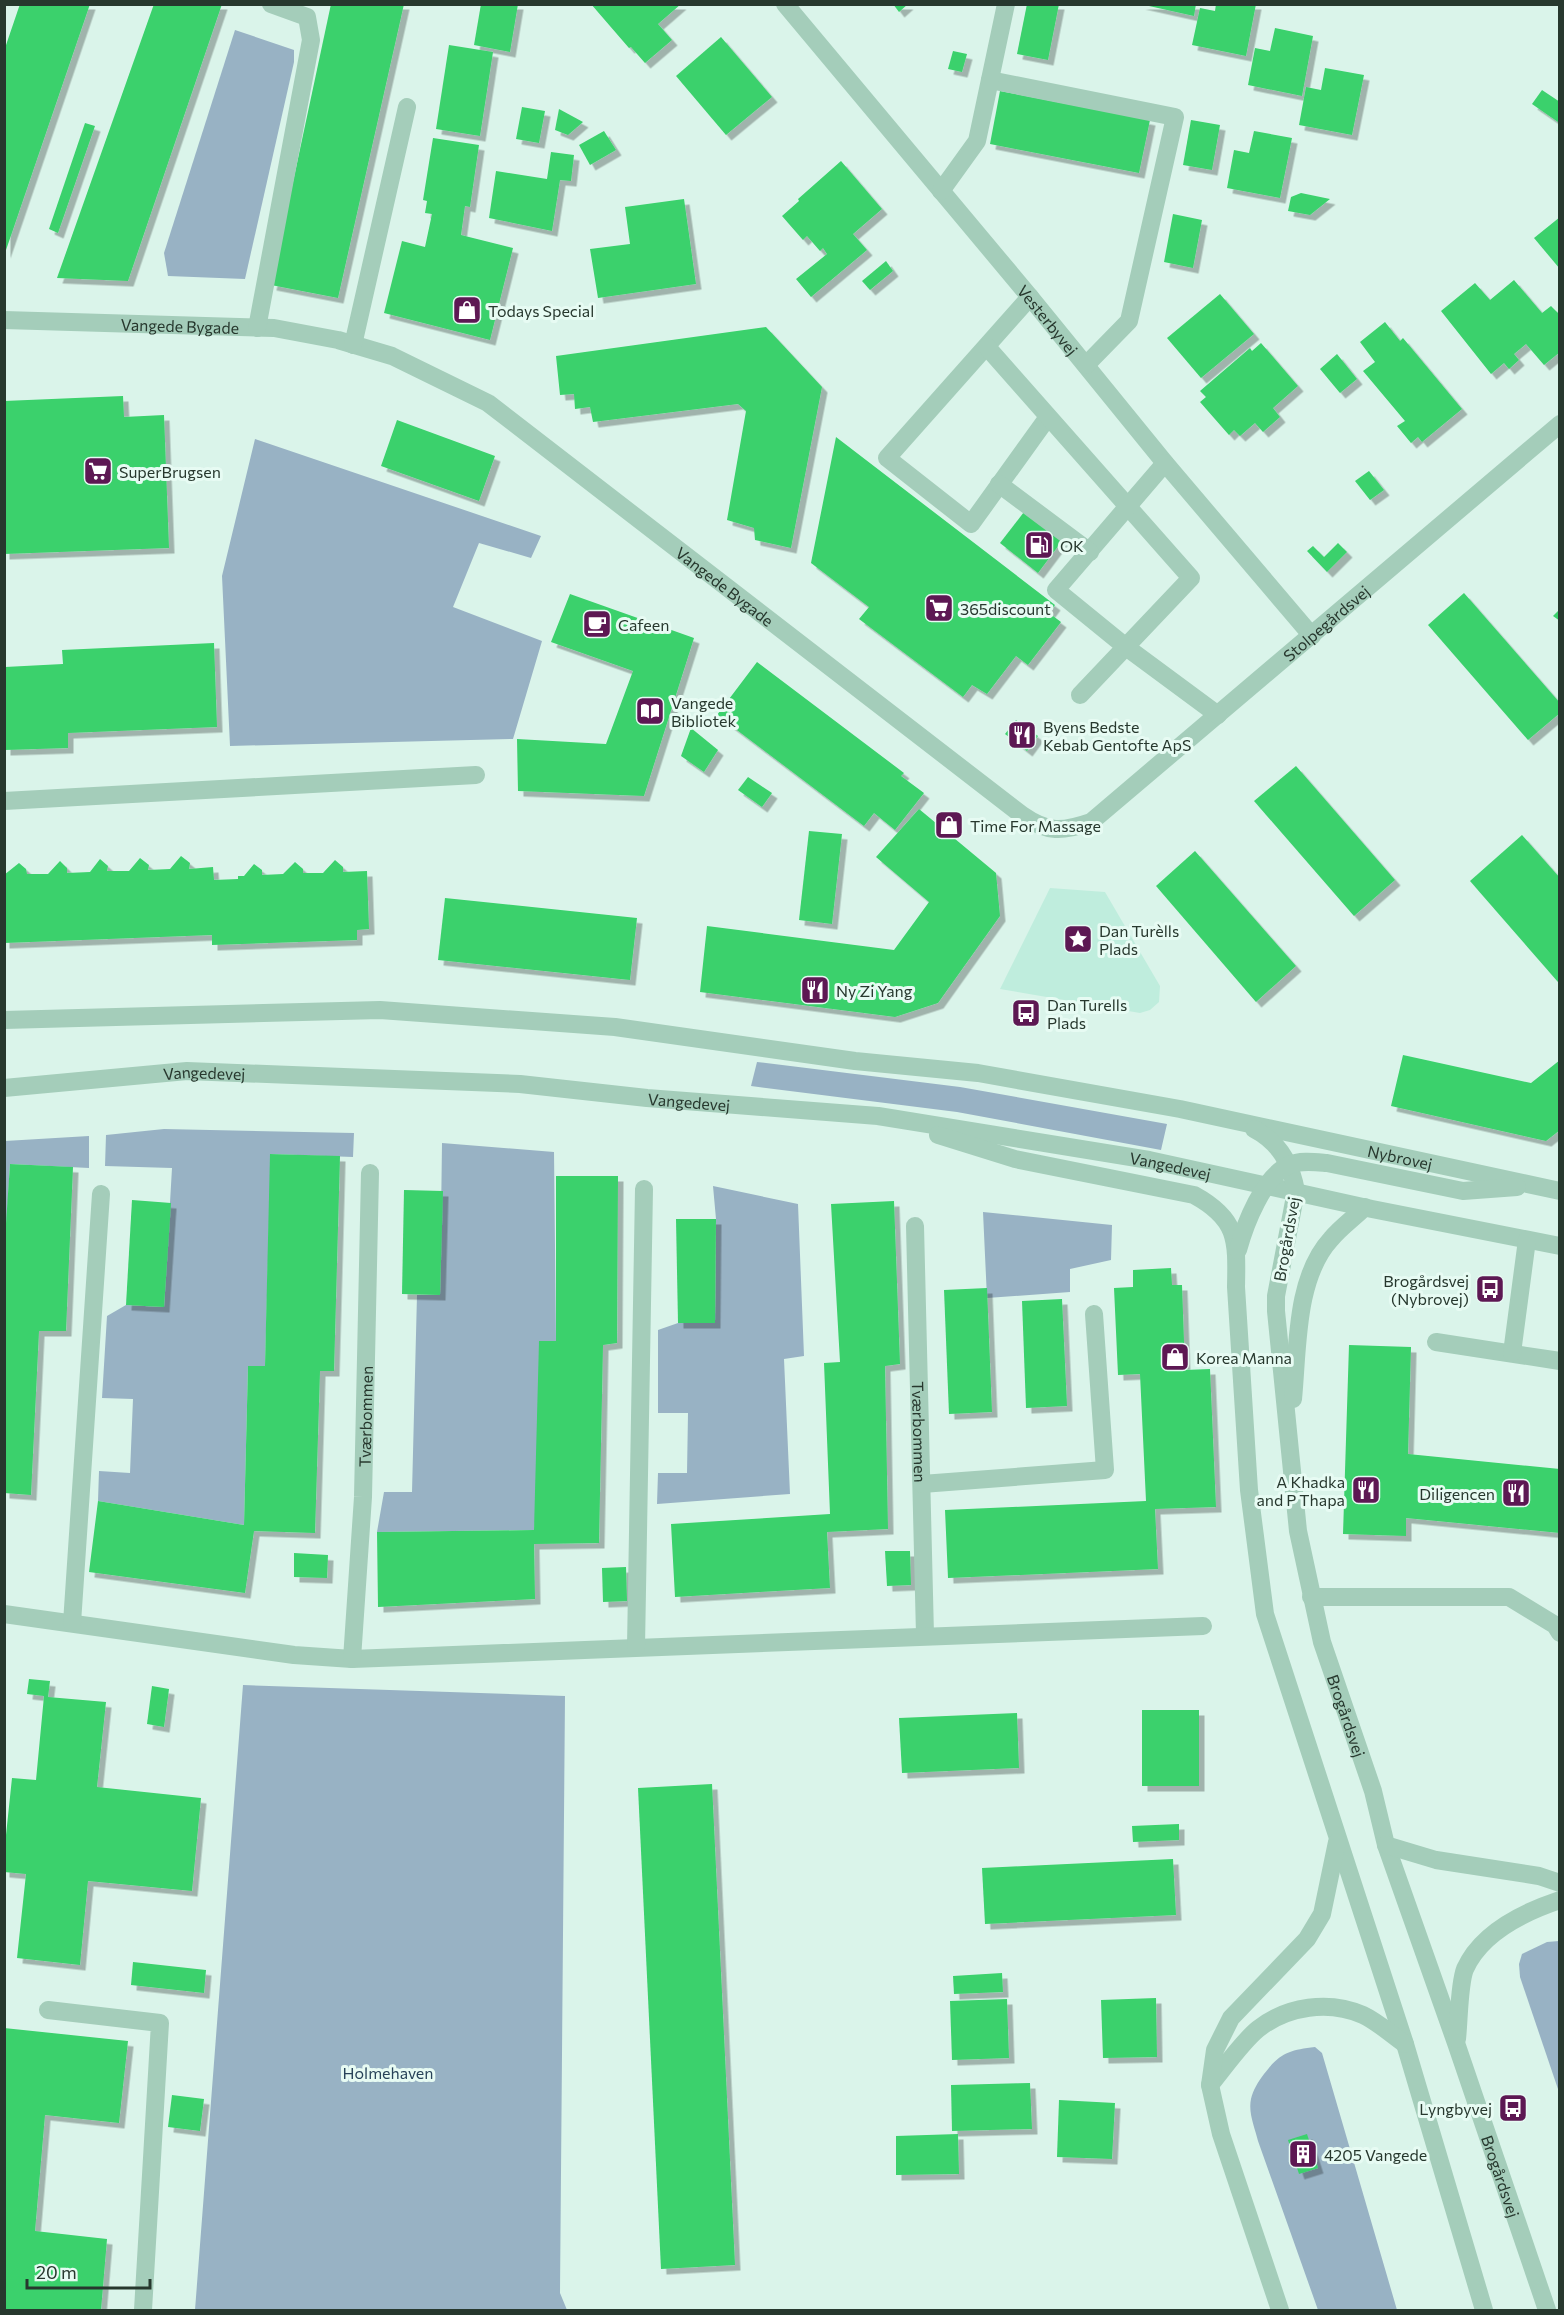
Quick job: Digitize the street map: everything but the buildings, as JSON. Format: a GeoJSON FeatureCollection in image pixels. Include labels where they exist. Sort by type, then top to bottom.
{"type":"FeatureCollection","features":[{"type":"Feature","properties":{"kind":"street"},"geometry":{"type":"LineString","coordinates":[[256,328],[311,40],[307,17],[271,4]]}},
{"type":"Feature","properties":{"kind":"street","name":"Vesterbyvej"},"geometry":{"type":"LineString","coordinates":[[785,4],[1030,297],[1165,463],[1312,636]]}},
{"type":"Feature","properties":{"kind":"street"},"geometry":{"type":"LineString","coordinates":[[941,191],[977,141],[1006,4]]}},
{"type":"Feature","properties":{"kind":"street"},"geometry":{"type":"LineString","coordinates":[[990,80],[1175,117],[1129,321],[1086,365]]}},
{"type":"Feature","properties":{"kind":"street"},"geometry":{"type":"LineString","coordinates":[[353,345],[407,107]]}},
{"type":"Feature","properties":{"kind":"street"},"geometry":{"type":"LineString","coordinates":[[1030,297],[887,458],[971,524],[1048,417]]}},
{"type":"Feature","properties":{"kind":"street","name":"Vangede Bygade"},"geometry":{"type":"LineString","coordinates":[[4,320],[285,330],[392,356],[488,403],[1035,824],[1068,830],[1091,822]]}},
{"type":"Feature","properties":{"kind":"street"},"geometry":{"type":"LineString","coordinates":[[987,347],[1191,578],[1080,695]]}},
{"type":"Feature","properties":{"kind":"street","name":"Stolpegårdsvej"},"geometry":{"type":"LineString","coordinates":[[1091,822],[1560,424]]}},
{"type":"Feature","properties":{"kind":"street"},"geometry":{"type":"LineString","coordinates":[[1165,463],[1056,590],[1126,647],[1218,715]]}},
{"type":"Feature","properties":{"kind":"street"},"geometry":{"type":"LineString","coordinates":[[999,484],[1090,552]]}},
{"type":"Feature","properties":{"kind":"street"},"geometry":{"type":"LineString","coordinates":[[4,801],[476,775]]}},
{"type":"Feature","properties":{"kind":"street"},"geometry":{"type":"LineString","coordinates":[[4,1020],[380,1010],[615,1026],[855,1061],[978,1073],[1242,1122]]}},
{"type":"Feature","properties":{"kind":"street","name":"Vangedevej"},"geometry":{"type":"LineString","coordinates":[[4,1088],[187,1071],[520,1083],[646,1098],[878,1116],[1149,1160],[1365,1207]]}},
{"type":"Feature","properties":{"kind":"street"},"geometry":{"type":"LineString","coordinates":[[878,1116],[1015,1159],[1194,1196],[1213,1206],[1226,1220],[1233,1233],[1237,1253],[1236,1287],[1249,1490],[1265,1614],[1405,2044],[1484,2310]]}},
{"type":"Feature","properties":{"kind":"street","name":"Brogårdsvej"},"geometry":{"type":"LineString","coordinates":[[1242,1122],[1266,1135],[1280,1147],[1294,1178],[1296,1191],[1276,1296],[1298,1531],[1322,1642],[1373,1791],[1386,1845],[1547,2310]]}},
{"type":"Feature","properties":{"kind":"street","name":"Nybrovej"},"geometry":{"type":"LineString","coordinates":[[1242,1122],[1385,1151],[1560,1191]]}},
{"type":"Feature","properties":{"kind":"street"},"geometry":{"type":"LineString","coordinates":[[1237,1253],[1245,1226],[1268,1185],[1288,1165],[1305,1162],[1327,1163],[1463,1191],[1537,1186]]}},
{"type":"Feature","properties":{"kind":"street","name":"Tværbommen"},"geometry":{"type":"LineString","coordinates":[[352,1659],[363,1497],[370,1173]]}},
{"type":"Feature","properties":{"kind":"street"},"geometry":{"type":"LineString","coordinates":[[636,1647],[644,1189]]}},
{"type":"Feature","properties":{"kind":"street"},"geometry":{"type":"LineString","coordinates":[[72,1623],[101,1194]]}},
{"type":"Feature","properties":{"kind":"street"},"geometry":{"type":"LineString","coordinates":[[1289,1435],[1301,1303],[1312,1269],[1330,1239],[1365,1207],[1560,1246]]}},
{"type":"Feature","properties":{"kind":"street","name":"Tværbommen"},"geometry":{"type":"LineString","coordinates":[[915,1226],[925,1635]]}},
{"type":"Feature","properties":{"kind":"street"},"geometry":{"type":"LineString","coordinates":[[1512,1353],[1527,1240]]}},
{"type":"Feature","properties":{"kind":"street"},"geometry":{"type":"LineString","coordinates":[[922,1484],[1105,1470],[1094,1314]]}},
{"type":"Feature","properties":{"kind":"street"},"geometry":{"type":"LineString","coordinates":[[1436,1342],[1560,1361]]}},
{"type":"Feature","properties":{"kind":"street"},"geometry":{"type":"LineString","coordinates":[[1311,1597],[1509,1597],[1555,1625],[1560,1633]]}},
{"type":"Feature","properties":{"kind":"street"},"geometry":{"type":"LineString","coordinates":[[4,1614],[294,1655],[352,1659],[1203,1626]]}},
{"type":"Feature","properties":{"kind":"street"},"geometry":{"type":"LineString","coordinates":[[1280,2310],[1221,2134],[1210,2085],[1215,2050],[1232,2018],[1307,1939],[1322,1914],[1337,1840]]}},
{"type":"Feature","properties":{"kind":"street"},"geometry":{"type":"LineString","coordinates":[[1386,1845],[1436,1860],[1539,1876],[1560,1883]]}},
{"type":"Feature","properties":{"kind":"street"},"geometry":{"type":"LineString","coordinates":[[1456,2043],[1464,1971],[1478,1947],[1530,1910],[1560,1900]]}},
{"type":"Feature","properties":{"kind":"street"},"geometry":{"type":"LineString","coordinates":[[1210,2085],[1259,2029],[1293,2011],[1315,2007],[1346,2009],[1365,2016],[1405,2044]]}},
{"type":"Feature","properties":{"kind":"street"},"geometry":{"type":"LineString","coordinates":[[48,2010],[160,2023],[142,2310]]}},
{"type":"Feature","properties":{"kind":"green space"},"geometry":{"type":"Polygon","coordinates":[[[235,30],[294,50],[294,62],[245,279],[168,276],[164,253],[235,30]]]}},
{"type":"Feature","properties":{"kind":"green space"},"geometry":{"type":"Polygon","coordinates":[[[255,439],[541,536],[531,558],[479,543],[453,607],[542,641],[513,739],[230,746],[222,576],[255,439]]]}},
{"type":"Feature","properties":{"kind":"green space"},"geometry":{"type":"Polygon","coordinates":[[[757,1062],[960,1087],[1167,1124],[1161,1150],[957,1112],[751,1086],[757,1062]]]}},
{"type":"Feature","properties":{"kind":"green space"},"geometry":{"type":"Polygon","coordinates":[[[164,1129],[354,1133],[353,1157],[271,1154],[265,1366],[248,1366],[244,1525],[98,1501],[99,1471],[130,1473],[133,1399],[102,1398],[107,1316],[126,1305],[164,1307],[172,1168],[105,1166],[106,1135],[164,1129]]]}},
{"type":"Feature","properties":{"kind":"green space"},"geometry":{"type":"Polygon","coordinates":[[[89,1136],[89,1168],[10,1164],[5,1253],[5,1141],[89,1136]]]}},
{"type":"Feature","properties":{"kind":"green space"},"geometry":{"type":"Polygon","coordinates":[[[442,1143],[554,1152],[556,1341],[534,1530],[377,1532],[384,1492],[412,1492],[417,1295],[440,1295],[442,1143]]]}},
{"type":"Feature","properties":{"kind":"green space"},"geometry":{"type":"Polygon","coordinates":[[[713,1186],[798,1204],[804,1356],[784,1359],[790,1494],[657,1504],[658,1473],[687,1473],[688,1413],[658,1413],[658,1330],[678,1323],[715,1322],[716,1219],[713,1186]]]}},
{"type":"Feature","properties":{"kind":"green space"},"geometry":{"type":"Polygon","coordinates":[[[983,1212],[1112,1225],[1111,1260],[1070,1269],[1070,1292],[987,1298],[983,1212]]]}},
{"type":"Feature","properties":{"kind":"green space","name":"Holmehaven"},"geometry":{"type":"Polygon","coordinates":[[[243,1685],[565,1696],[560,2293],[567,2310],[195,2310],[243,1685]]]}},
{"type":"Feature","properties":{"kind":"green space"},"geometry":{"type":"Polygon","coordinates":[[[1560,1941],[1559,2092],[1520,1977],[1519,1964],[1522,1954],[1547,1942],[1560,1941]]]}},
{"type":"Feature","properties":{"kind":"green space"},"geometry":{"type":"Polygon","coordinates":[[[1315,2047],[1322,2053],[1397,2310],[1318,2310],[1258,2141],[1250,2104],[1258,2083],[1280,2057],[1292,2051],[1315,2047]]]}},
{"type":"Feature","properties":{"kind":"shaded area","name":"Dan Turèlls Plads"},"geometry":{"type":"Polygon","coordinates":[[[1050,888],[1105,892],[1160,986],[1159,1002],[1150,1010],[1140,1013],[1000,989],[1050,888]]]}},
{"type":"Feature","properties":{"kind":"place","name":"Todays Special"},"geometry":{"type":"Point","coordinates":[467,310]}},
{"type":"Feature","properties":{"kind":"place","name":"SuperBrugsen"},"geometry":{"type":"Point","coordinates":[98,471]}},
{"type":"Feature","properties":{"kind":"place","name":"OK"},"geometry":{"type":"Point","coordinates":[1039,545]}},
{"type":"Feature","properties":{"kind":"place","name":"365discount"},"geometry":{"type":"Point","coordinates":[939,608]}},
{"type":"Feature","properties":{"kind":"place","name":"Cafeen"},"geometry":{"type":"Point","coordinates":[597,624]}},
{"type":"Feature","properties":{"kind":"place","name":"Vangede Bibliotek"},"geometry":{"type":"Point","coordinates":[650,711]}},
{"type":"Feature","properties":{"kind":"place","name":"Byens Bedste Kebab Gentofte ApS"},"geometry":{"type":"Point","coordinates":[1022,735]}},
{"type":"Feature","properties":{"kind":"place","name":"Time For Massage"},"geometry":{"type":"Point","coordinates":[949,825]}},
{"type":"Feature","properties":{"kind":"place","name":"Dan Turèlls Plads"},"geometry":{"type":"Point","coordinates":[1078,939]}},
{"type":"Feature","properties":{"kind":"place","name":"Ny Zi Yang"},"geometry":{"type":"Point","coordinates":[815,990]}},
{"type":"Feature","properties":{"kind":"place","name":"Dan Turells Plads"},"geometry":{"type":"Point","coordinates":[1026,1013]}},
{"type":"Feature","properties":{"kind":"place","name":"Brogårdsvej (Nybrovej)"},"geometry":{"type":"Point","coordinates":[1490,1289]}},
{"type":"Feature","properties":{"kind":"place","name":"Korea Manna"},"geometry":{"type":"Point","coordinates":[1175,1357]}},
{"type":"Feature","properties":{"kind":"place","name":"A Khadka and P Thapa"},"geometry":{"type":"Point","coordinates":[1366,1490]}},
{"type":"Feature","properties":{"kind":"place","name":"Diligencen"},"geometry":{"type":"Point","coordinates":[1516,1493]}},
{"type":"Feature","properties":{"kind":"place","name":"Lyngbyvej"},"geometry":{"type":"Point","coordinates":[1513,2108]}},
{"type":"Feature","properties":{"kind":"place","name":"4205 Vangede"},"geometry":{"type":"Point","coordinates":[1303,2154]}}]}
